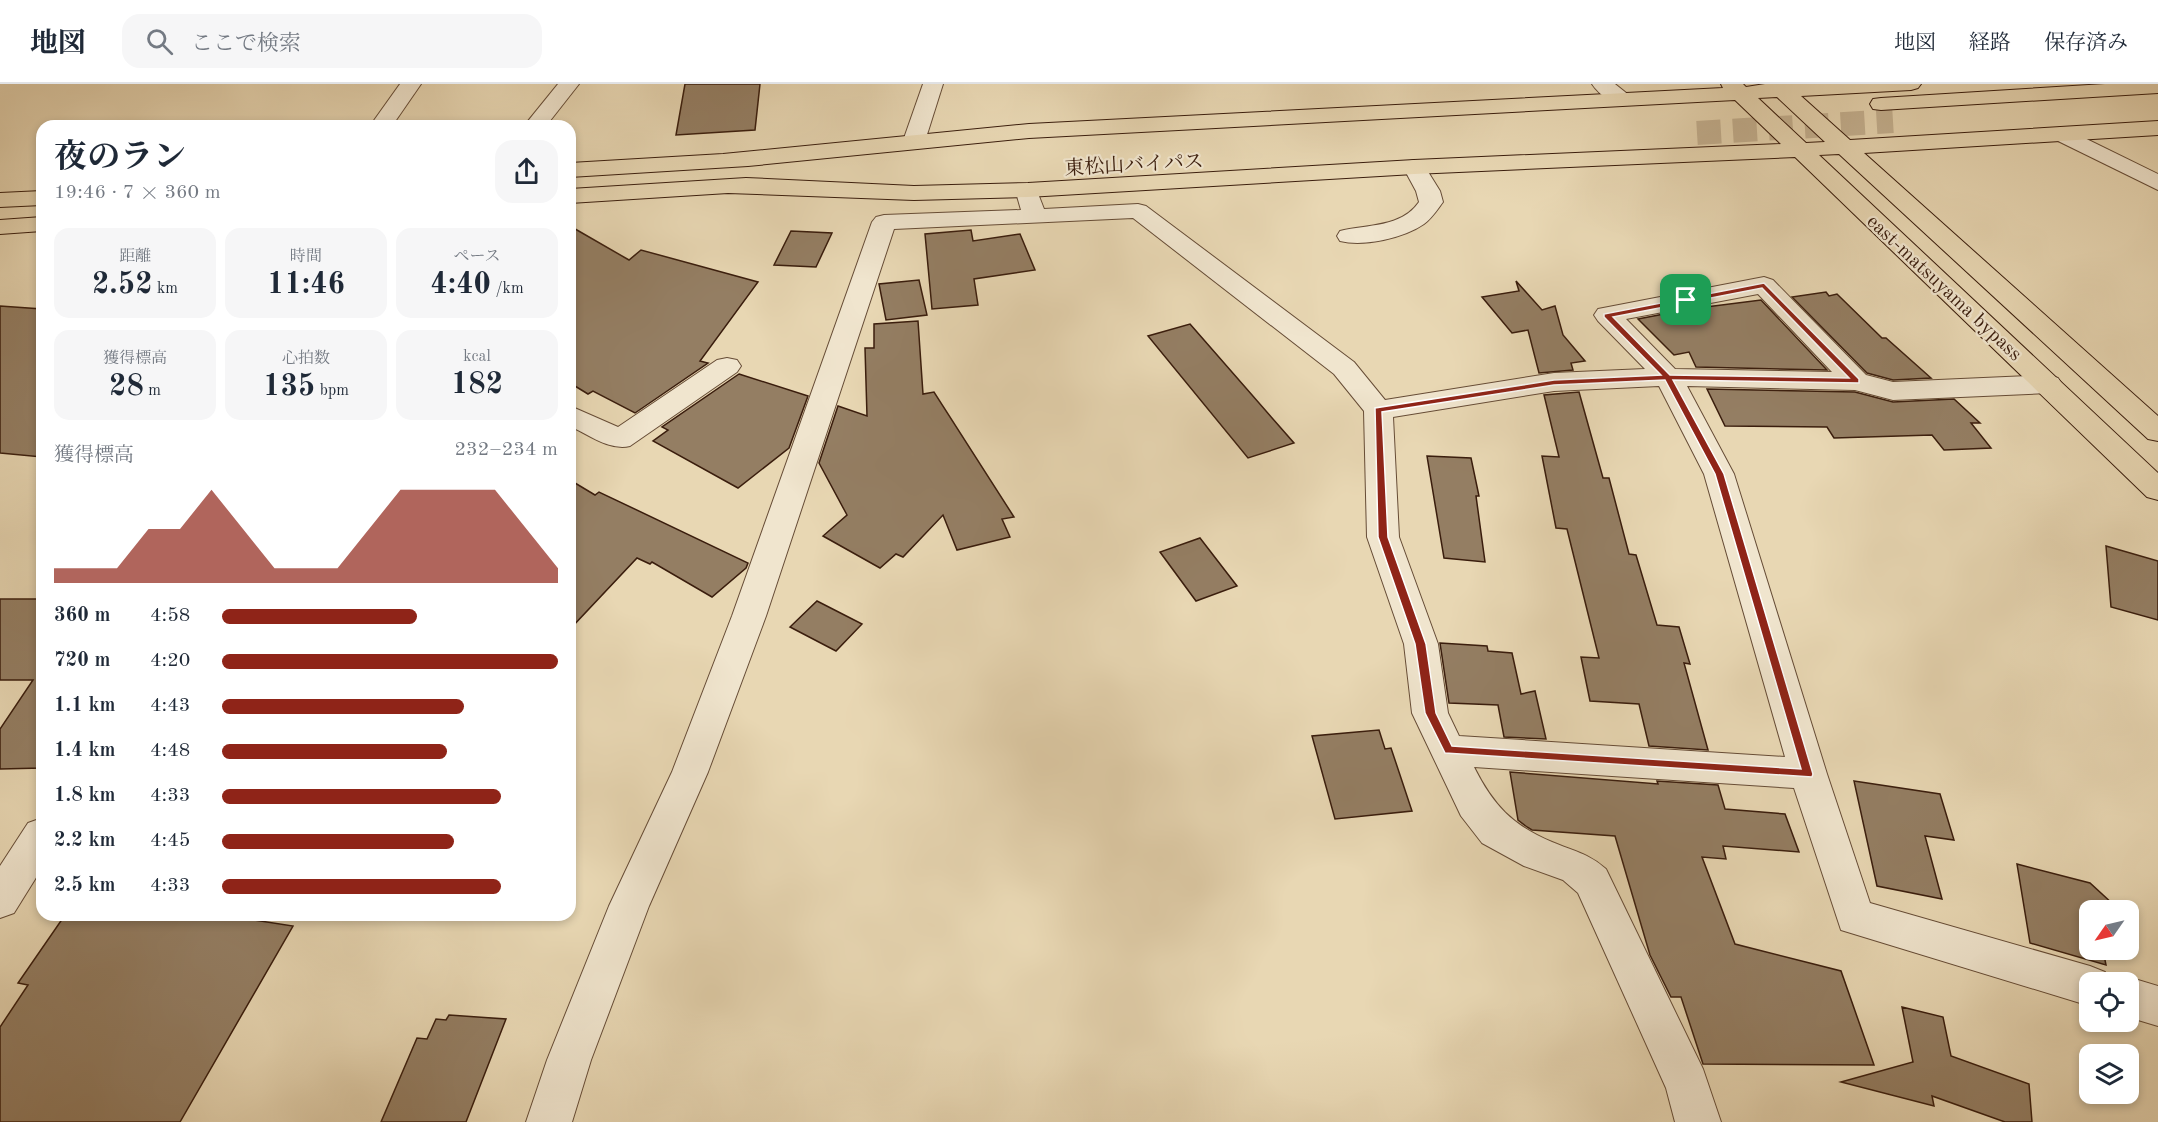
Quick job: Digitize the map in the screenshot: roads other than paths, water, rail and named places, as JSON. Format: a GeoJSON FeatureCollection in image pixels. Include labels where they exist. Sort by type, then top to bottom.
{"type":"FeatureCollection","features":[{"type":"Feature","properties":{"kind":"highway"},"geometry":{"type":"LineString","coordinates":[[725,160],[1029,131],[1624,100],[1736,89],[1911,84]]}},
{"type":"Feature","properties":{"kind":"highway"},"geometry":{"type":"LineString","coordinates":[[1874,104],[2158,87]]}},
{"type":"Feature","properties":{"kind":"highway","name":"east-matsuyama bypass"},"geometry":{"type":"LineString","coordinates":[[1780,88],[2158,432]]}},
{"type":"Feature","properties":{"kind":"highway","name":"east-matsuyama bypass"},"geometry":{"type":"LineString","coordinates":[[1736,89],[2158,490]]}},
{"type":"Feature","properties":{"kind":"highway"},"geometry":{"type":"LineString","coordinates":[[1893,120],[2158,106]]}},
{"type":"Feature","properties":{"kind":"highway","name":"東松山バイパス"},"geometry":{"type":"LineString","coordinates":[[576,170],[725,160],[1690,124],[576,196]]}},
{"type":"Feature","properties":{"kind":"highway"},"geometry":{"type":"LineString","coordinates":[[724,186],[914,193],[1031,203],[1414,167],[1799,150],[2158,128]]}},
{"type":"Feature","properties":{"kind":"highway"},"geometry":{"type":"LineString","coordinates":[[0,200],[36,198]]}},
{"type":"Feature","properties":{"kind":"highway"},"geometry":{"type":"LineString","coordinates":[[0,227],[36,224]]}},
{"type":"Feature","properties":{"kind":"street"},"geometry":{"type":"LineString","coordinates":[[385,120],[411,84]]}},
{"type":"Feature","properties":{"kind":"street"},"geometry":{"type":"LineString","coordinates":[[540,120],[569,84]]}},
{"type":"Feature","properties":{"kind":"street"},"geometry":{"type":"LineString","coordinates":[[914,141],[933,84]]}},
{"type":"Feature","properties":{"kind":"street"},"geometry":{"type":"LineString","coordinates":[[1602,84],[1624,100]]}},
{"type":"Feature","properties":{"kind":"street"},"geometry":{"type":"LineString","coordinates":[[2062,134],[2158,183]]}},
{"type":"Feature","properties":{"kind":"street"},"geometry":{"type":"LineString","coordinates":[[1349,236],[1382,232],[1410,223],[1426,213],[1431,202],[1428,190],[1414,167]]}},
{"type":"Feature","properties":{"kind":"street"},"geometry":{"type":"LineString","coordinates":[[549,1122],[569,1060],[625,916],[690,772],[749,616],[884,222],[928,222],[1031,203],[1138,211],[1344,369],[1378,410],[1383,537],[1420,644],[1430,713],[1474,805],[1496,831],[1538,854],[1578,867],[1592,881],[1687,1085],[1698,1122]]}},
{"type":"Feature","properties":{"kind":"street"},"geometry":{"type":"LineString","coordinates":[[1856,381],[1764,285],[1607,315],[1668,377],[1719,474],[1808,774],[1855,917],[2079,983]]}},
{"type":"Feature","properties":{"kind":"street"},"geometry":{"type":"LineString","coordinates":[[576,418],[620,439],[727,366]]}},
{"type":"Feature","properties":{"kind":"street"},"geometry":{"type":"LineString","coordinates":[[1378,410],[1554,382],[1668,377],[1856,381],[1893,391],[2048,384]]}},
{"type":"Feature","properties":{"kind":"street"},"geometry":{"type":"LineString","coordinates":[[1449,750],[1808,774]]}},
{"type":"Feature","properties":{"kind":"street"},"geometry":{"type":"LineString","coordinates":[[0,900],[36,844]]}},
{"type":"Feature","properties":{"kind":"street"},"geometry":{"type":"LineString","coordinates":[[2139,1000],[2158,1006]]}},
{"type":"Feature","properties":{"kind":"tunnel"},"geometry":{"type":"LineString","coordinates":[[1697,133],[1893,121]]}}]}
